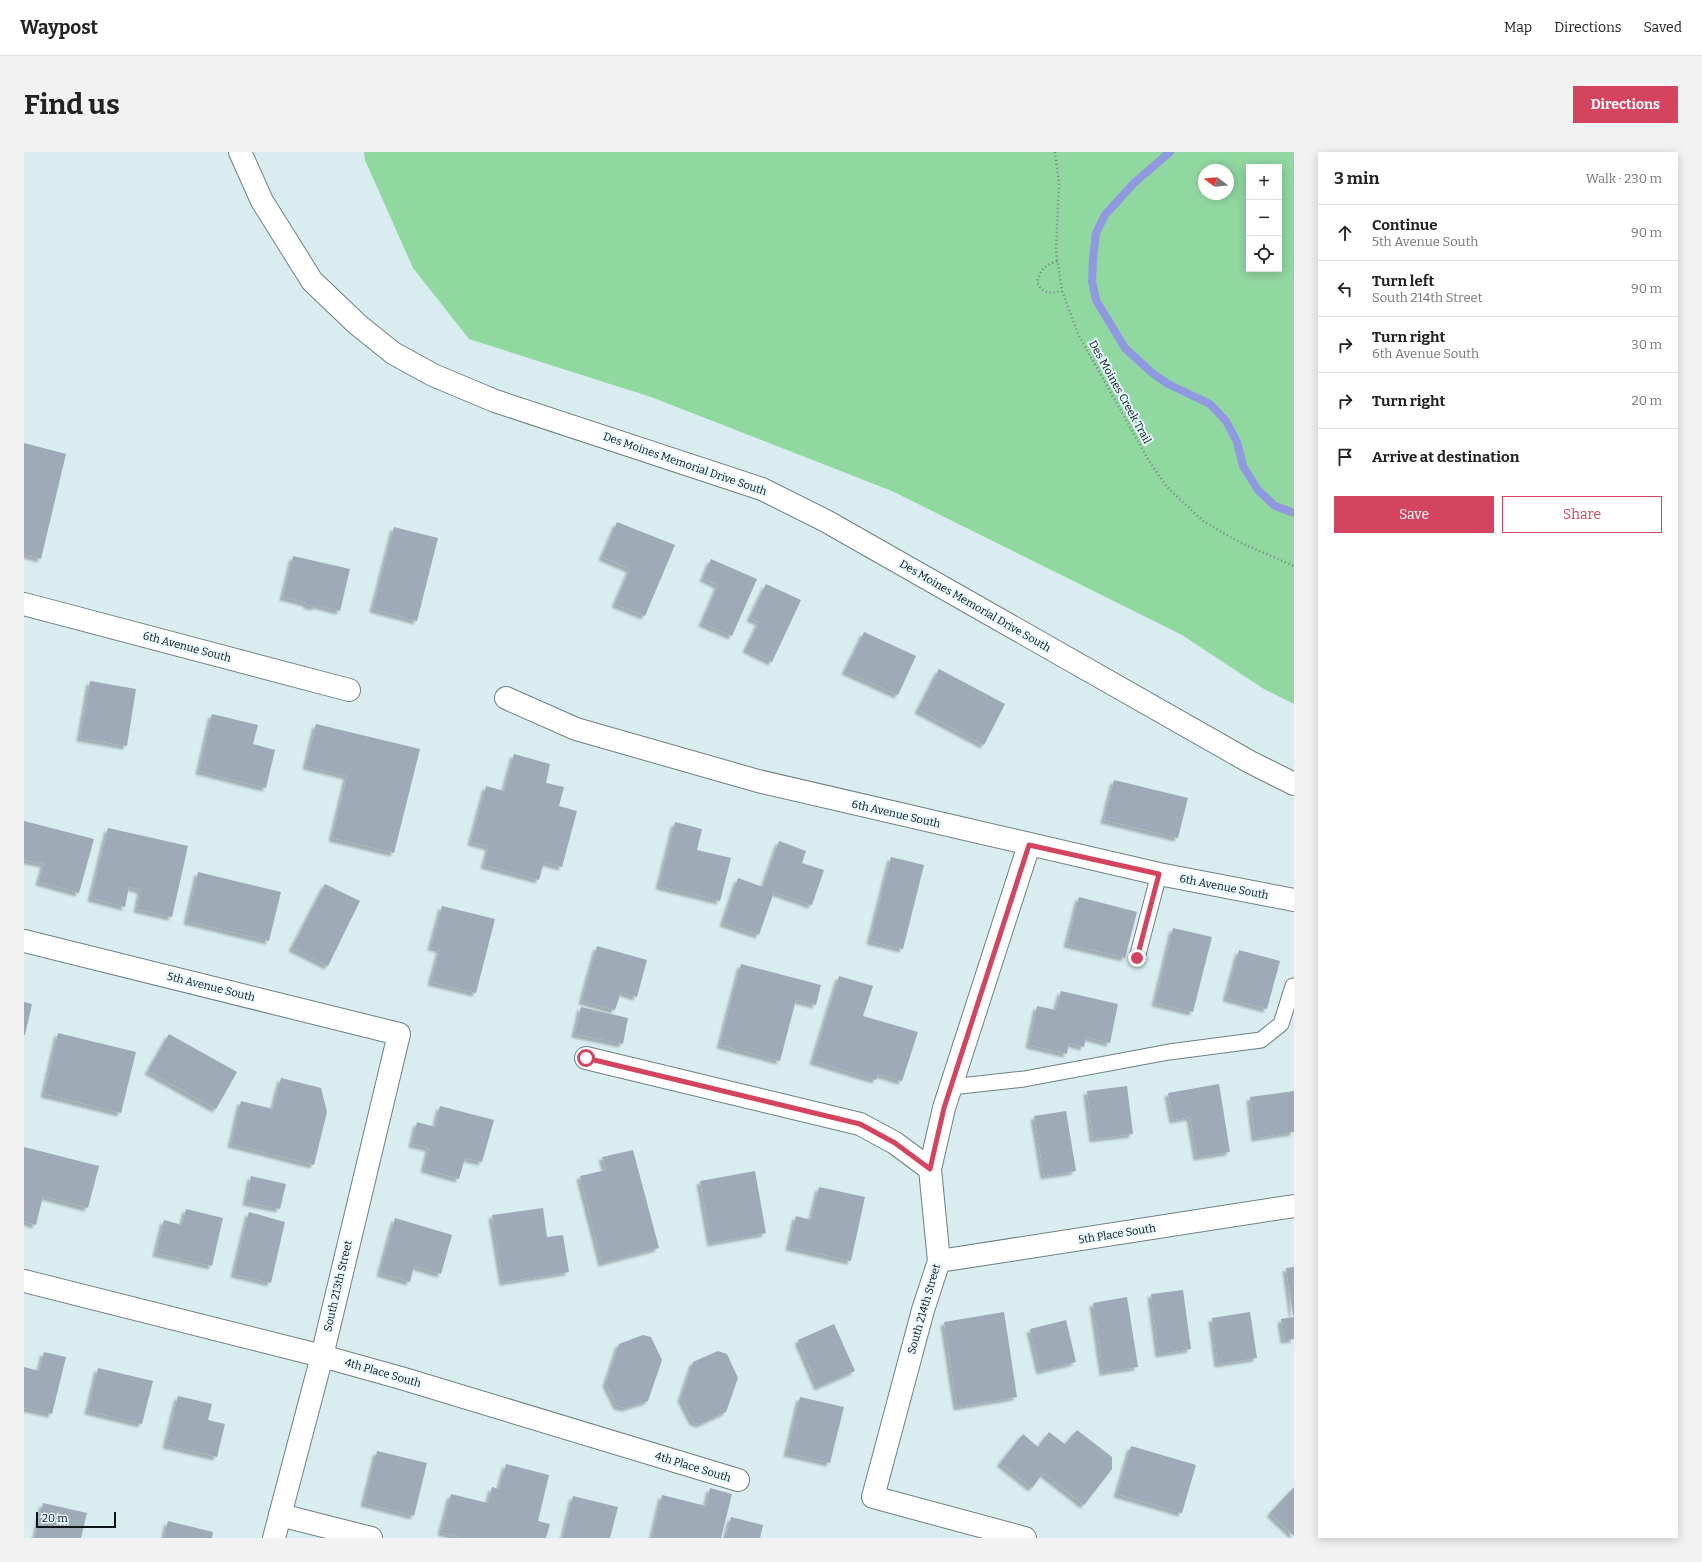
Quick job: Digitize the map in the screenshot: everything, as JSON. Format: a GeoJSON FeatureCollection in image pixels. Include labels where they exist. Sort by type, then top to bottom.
{"type":"FeatureCollection","features":[{"type":"Feature","properties":{"kind":"street","name":"Des Moines Memorial Drive South"},"geometry":{"type":"LineString","coordinates":[[240,152],[262,201],[312,281],[357,324],[394,353],[433,375],[495,401],[762,489],[826,521],[1250,762],[1294,784]]}},
{"type":"Feature","properties":{"kind":"street","name":"6th Avenue South"},"geometry":{"type":"LineString","coordinates":[[24,604],[349,690]]}},
{"type":"Feature","properties":{"kind":"street","name":"6th Avenue South"},"geometry":{"type":"LineString","coordinates":[[506,698],[576,729],[743,777],[1029,845],[1159,874],[1294,900]]}},
{"type":"Feature","properties":{"kind":"street"},"geometry":{"type":"LineString","coordinates":[[1250,762],[1294,777]]}},
{"type":"Feature","properties":{"kind":"street","name":"South 214th Street"},"geometry":{"type":"LineString","coordinates":[[1025,1538],[873,1497],[923,1310],[939,1261],[930,1169],[951,1087],[1029,845]]}},
{"type":"Feature","properties":{"kind":"street","name":"5th Avenue South"},"geometry":{"type":"LineString","coordinates":[[24,941],[399,1034]]}},
{"type":"Feature","properties":{"kind":"street","name":"South 213th Street"},"geometry":{"type":"LineString","coordinates":[[274,1538],[322,1356],[399,1034]]}},
{"type":"Feature","properties":{"kind":"street"},"geometry":{"type":"LineString","coordinates":[[586,1058],[860,1124],[895,1143],[930,1169]]}},
{"type":"Feature","properties":{"kind":"street","name":"5th Place South"},"geometry":{"type":"LineString","coordinates":[[939,1261],[1294,1206]]}},
{"type":"Feature","properties":{"kind":"street","name":"4th Place South"},"geometry":{"type":"LineString","coordinates":[[24,1281],[322,1356],[408,1380],[738,1480]]}},
{"type":"Feature","properties":{"kind":"street"},"geometry":{"type":"LineString","coordinates":[[280,1515],[371,1538]]}},
{"type":"Feature","properties":{"kind":"lane"},"geometry":{"type":"LineString","coordinates":[[1137,958],[1159,874]]}},
{"type":"Feature","properties":{"kind":"lane"},"geometry":{"type":"LineString","coordinates":[[951,1087],[1024,1079],[1169,1052],[1261,1040],[1281,1024],[1293,986]]}},
{"type":"Feature","properties":{"kind":"path","name":"Des Moines Creek Trail"},"geometry":{"type":"LineString","coordinates":[[1055,152],[1059,183],[1056,250],[1062,291],[1078,334],[1149,461],[1167,487],[1203,521],[1239,542],[1294,566]]}},
{"type":"Feature","properties":{"kind":"path"},"geometry":{"type":"LineString","coordinates":[[1057,261],[1044,266],[1039,274],[1037,282],[1040,289],[1046,293],[1062,291]]}},
{"type":"Feature","properties":{"kind":"green space"},"geometry":{"type":"Polygon","coordinates":[[[364,152],[1294,152],[1294,704],[1264,689],[1182,635],[892,491],[651,397],[469,339],[413,268],[365,160],[364,152]]]}},
{"type":"Feature","properties":{"kind":"building"},"geometry":{"type":"Polygon","coordinates":[[[24,443],[66,454],[41,559],[24,554],[24,443]]]}},
{"type":"Feature","properties":{"kind":"building"},"geometry":{"type":"Polygon","coordinates":[[[617,522],[675,545],[645,616],[615,604],[630,569],[602,557],[617,522]]]}},
{"type":"Feature","properties":{"kind":"building"},"geometry":{"type":"Polygon","coordinates":[[[394,527],[438,538],[417,621],[373,609],[394,527]]]}},
{"type":"Feature","properties":{"kind":"building"},"geometry":{"type":"Polygon","coordinates":[[[293,556],[350,569],[340,611],[316,605],[315,607],[307,605],[307,603],[283,597],[293,556]]]}},
{"type":"Feature","properties":{"kind":"building"},"geometry":{"type":"Polygon","coordinates":[[[711,559],[757,579],[732,636],[702,623],[718,585],[703,578],[711,559]]]}},
{"type":"Feature","properties":{"kind":"building"},"geometry":{"type":"Polygon","coordinates":[[[766,584],[801,600],[772,662],[746,649],[759,622],[750,618],[766,584]]]}},
{"type":"Feature","properties":{"kind":"building"},"geometry":{"type":"Polygon","coordinates":[[[864,632],[916,656],[898,695],[845,671],[864,632]]]}},
{"type":"Feature","properties":{"kind":"building"},"geometry":{"type":"Polygon","coordinates":[[[939,669],[1005,704],[984,745],[918,710],[939,669]]]}},
{"type":"Feature","properties":{"kind":"building"},"geometry":{"type":"Polygon","coordinates":[[[90,681],[136,689],[127,746],[80,738],[90,681]]]}},
{"type":"Feature","properties":{"kind":"building"},"geometry":{"type":"Polygon","coordinates":[[[212,714],[258,725],[253,744],[275,750],[266,788],[199,771],[212,714]]]}},
{"type":"Feature","properties":{"kind":"building"},"geometry":{"type":"Polygon","coordinates":[[[316,724],[420,749],[394,853],[332,838],[347,776],[306,766],[316,724]]]}},
{"type":"Feature","properties":{"kind":"building"},"geometry":{"type":"Polygon","coordinates":[[[514,754],[550,764],[546,783],[564,787],[559,806],[577,811],[562,867],[544,862],[539,880],[484,865],[489,847],[471,842],[486,786],[504,791],[514,754]]]}},
{"type":"Feature","properties":{"kind":"building"},"geometry":{"type":"Polygon","coordinates":[[[1114,780],[1188,798],[1178,838],[1104,820],[1114,780]]]}},
{"type":"Feature","properties":{"kind":"building"},"geometry":{"type":"Polygon","coordinates":[[[24,821],[94,839],[79,893],[39,882],[44,864],[24,860],[24,821]]]}},
{"type":"Feature","properties":{"kind":"building"},"geometry":{"type":"Polygon","coordinates":[[[675,822],[702,829],[697,850],[731,858],[720,901],[659,886],[675,822]]]}},
{"type":"Feature","properties":{"kind":"building"},"geometry":{"type":"Polygon","coordinates":[[[108,828],[188,846],[172,917],[137,909],[141,890],[129,887],[125,907],[91,898],[108,828]]]}},
{"type":"Feature","properties":{"kind":"building"},"geometry":{"type":"Polygon","coordinates":[[[779,841],[806,851],[802,863],[824,870],[812,905],[774,892],[759,935],[723,923],[738,878],[763,887],[779,841]]]}},
{"type":"Feature","properties":{"kind":"building"},"geometry":{"type":"Polygon","coordinates":[[[891,857],[924,865],[903,949],[870,941],[891,857]]]}},
{"type":"Feature","properties":{"kind":"building"},"geometry":{"type":"Polygon","coordinates":[[[198,872],[281,892],[269,941],[187,921],[198,872]]]}},
{"type":"Feature","properties":{"kind":"building"},"geometry":{"type":"Polygon","coordinates":[[[325,884],[360,901],[328,966],[292,948],[325,884]]]}},
{"type":"Feature","properties":{"kind":"building"},"geometry":{"type":"Polygon","coordinates":[[[1079,897],[1137,912],[1125,958],[1067,944],[1079,897]]]}},
{"type":"Feature","properties":{"kind":"building"},"geometry":{"type":"Polygon","coordinates":[[[442,906],[495,919],[476,993],[431,982],[440,949],[431,947],[442,906]]]}},
{"type":"Feature","properties":{"kind":"building"},"geometry":{"type":"Polygon","coordinates":[[[1173,928],[1212,937],[1193,1012],[1155,1003],[1173,928]]]}},
{"type":"Feature","properties":{"kind":"building"},"geometry":{"type":"Polygon","coordinates":[[[597,946],[647,960],[637,997],[621,992],[615,1010],[582,1001],[597,946]]]}},
{"type":"Feature","properties":{"kind":"building"},"geometry":{"type":"Polygon","coordinates":[[[1239,950],[1280,961],[1267,1009],[1226,998],[1239,950]]]}},
{"type":"Feature","properties":{"kind":"building"},"geometry":{"type":"Polygon","coordinates":[[[741,964],[821,985],[816,1005],[796,1000],[780,1061],[720,1045],[741,964]]]}},
{"type":"Feature","properties":{"kind":"building"},"geometry":{"type":"Polygon","coordinates":[[[839,976],[873,986],[863,1016],[918,1032],[902,1081],[878,1074],[876,1080],[813,1061],[839,976]]]}},
{"type":"Feature","properties":{"kind":"building"},"geometry":{"type":"Polygon","coordinates":[[[1061,991],[1118,1004],[1110,1043],[1086,1037],[1084,1047],[1069,1043],[1067,1054],[1029,1045],[1037,1006],[1056,1010],[1061,991]]]}},
{"type":"Feature","properties":{"kind":"building"},"geometry":{"type":"Polygon","coordinates":[[[24,1002],[32,1004],[25,1035],[24,1035],[24,1002]]]}},
{"type":"Feature","properties":{"kind":"building"},"geometry":{"type":"Polygon","coordinates":[[[581,1007],[628,1018],[623,1044],[575,1034],[581,1007]]]}},
{"type":"Feature","properties":{"kind":"building"},"geometry":{"type":"Polygon","coordinates":[[[58,1033],[136,1052],[121,1113],[44,1094],[58,1033]]]}},
{"type":"Feature","properties":{"kind":"building"},"geometry":{"type":"Polygon","coordinates":[[[169,1034],[237,1072],[216,1109],[148,1071],[169,1034]]]}},
{"type":"Feature","properties":{"kind":"building"},"geometry":{"type":"Polygon","coordinates":[[[281,1078],[321,1088],[327,1112],[314,1165],[231,1144],[241,1101],[273,1109],[281,1078]]]}},
{"type":"Feature","properties":{"kind":"building"},"geometry":{"type":"Polygon","coordinates":[[[1219,1084],[1230,1152],[1197,1157],[1190,1117],[1173,1120],[1168,1093],[1219,1084]]]}},
{"type":"Feature","properties":{"kind":"building"},"geometry":{"type":"Polygon","coordinates":[[[1127,1086],[1133,1134],[1093,1139],[1087,1091],[1127,1086]]]}},
{"type":"Feature","properties":{"kind":"building"},"geometry":{"type":"Polygon","coordinates":[[[1294,1091],[1294,1132],[1255,1138],[1250,1097],[1294,1091]]]}},
{"type":"Feature","properties":{"kind":"building"},"geometry":{"type":"Polygon","coordinates":[[[440,1106],[494,1120],[482,1162],[465,1158],[459,1179],[424,1169],[429,1148],[412,1144],[417,1122],[435,1127],[440,1106]]]}},
{"type":"Feature","properties":{"kind":"building"},"geometry":{"type":"Polygon","coordinates":[[[1066,1111],[1076,1171],[1044,1176],[1034,1116],[1066,1111]]]}},
{"type":"Feature","properties":{"kind":"building"},"geometry":{"type":"Polygon","coordinates":[[[24,1147],[99,1166],[88,1208],[43,1196],[36,1225],[24,1221],[24,1147]]]}},
{"type":"Feature","properties":{"kind":"building"},"geometry":{"type":"Polygon","coordinates":[[[633,1150],[659,1248],[602,1263],[580,1176],[606,1170],[602,1157],[633,1150]]]}},
{"type":"Feature","properties":{"kind":"building"},"geometry":{"type":"Polygon","coordinates":[[[755,1171],[766,1233],[711,1243],[700,1181],[755,1171]]]}},
{"type":"Feature","properties":{"kind":"building"},"geometry":{"type":"Polygon","coordinates":[[[251,1176],[286,1184],[280,1209],[246,1202],[251,1176]]]}},
{"type":"Feature","properties":{"kind":"building"},"geometry":{"type":"Polygon","coordinates":[[[819,1187],[865,1197],[851,1261],[789,1247],[796,1216],[811,1220],[819,1187]]]}},
{"type":"Feature","properties":{"kind":"building"},"geometry":{"type":"Polygon","coordinates":[[[543,1208],[547,1237],[563,1235],[569,1272],[503,1282],[492,1215],[543,1208]]]}},
{"type":"Feature","properties":{"kind":"building"},"geometry":{"type":"Polygon","coordinates":[[[186,1209],[223,1218],[212,1266],[156,1253],[164,1220],[182,1225],[186,1209]]]}},
{"type":"Feature","properties":{"kind":"building"},"geometry":{"type":"Polygon","coordinates":[[[249,1212],[285,1222],[271,1283],[234,1274],[249,1212]]]}},
{"type":"Feature","properties":{"kind":"building"},"geometry":{"type":"Polygon","coordinates":[[[395,1218],[452,1235],[441,1274],[414,1266],[410,1282],[380,1273],[395,1218]]]}},
{"type":"Feature","properties":{"kind":"building"},"geometry":{"type":"Polygon","coordinates":[[[1294,1267],[1294,1316],[1293,1316],[1286,1268],[1294,1267]]]}},
{"type":"Feature","properties":{"kind":"building"},"geometry":{"type":"Polygon","coordinates":[[[1183,1290],[1191,1349],[1159,1354],[1151,1294],[1183,1290]]]}},
{"type":"Feature","properties":{"kind":"building"},"geometry":{"type":"Polygon","coordinates":[[[1127,1297],[1138,1367],[1103,1372],[1093,1303],[1127,1297]]]}},
{"type":"Feature","properties":{"kind":"building"},"geometry":{"type":"Polygon","coordinates":[[[1004,1312],[1017,1397],[957,1407],[944,1322],[1004,1312]]]}},
{"type":"Feature","properties":{"kind":"building"},"geometry":{"type":"Polygon","coordinates":[[[1250,1312],[1257,1358],[1218,1364],[1212,1318],[1250,1312]]]}},
{"type":"Feature","properties":{"kind":"building"},"geometry":{"type":"Polygon","coordinates":[[[1294,1317],[1294,1339],[1284,1340],[1281,1319],[1294,1317]]]}},
{"type":"Feature","properties":{"kind":"building"},"geometry":{"type":"Polygon","coordinates":[[[1066,1320],[1076,1362],[1040,1371],[1030,1329],[1066,1320]]]}},
{"type":"Feature","properties":{"kind":"building"},"geometry":{"type":"Polygon","coordinates":[[[834,1324],[855,1371],[818,1387],[798,1340],[834,1324]]]}},
{"type":"Feature","properties":{"kind":"building"},"geometry":{"type":"Polygon","coordinates":[[[643,1335],[651,1337],[662,1360],[648,1401],[625,1408],[617,1406],[606,1383],[619,1344],[643,1335]]]}},
{"type":"Feature","properties":{"kind":"building"},"geometry":{"type":"Polygon","coordinates":[[[718,1351],[727,1354],[738,1378],[726,1412],[700,1424],[693,1422],[681,1398],[693,1362],[718,1351]]]}},
{"type":"Feature","properties":{"kind":"building"},"geometry":{"type":"Polygon","coordinates":[[[44,1352],[66,1357],[52,1414],[24,1408],[24,1367],[39,1371],[44,1352]]]}},
{"type":"Feature","properties":{"kind":"building"},"geometry":{"type":"Polygon","coordinates":[[[98,1368],[153,1381],[142,1424],[88,1411],[98,1368]]]}},
{"type":"Feature","properties":{"kind":"building"},"geometry":{"type":"Polygon","coordinates":[[[178,1396],[212,1404],[208,1420],[225,1424],[217,1457],[166,1445],[178,1396]]]}},
{"type":"Feature","properties":{"kind":"building"},"geometry":{"type":"Polygon","coordinates":[[[800,1397],[844,1407],[830,1463],[787,1453],[800,1397]]]}},
{"type":"Feature","properties":{"kind":"building"},"geometry":{"type":"Polygon","coordinates":[[[1077,1430],[1112,1457],[1112,1469],[1084,1505],[1043,1473],[1032,1488],[1000,1463],[1023,1434],[1038,1447],[1049,1432],[1065,1444],[1077,1430]]]}},
{"type":"Feature","properties":{"kind":"building"},"geometry":{"type":"Polygon","coordinates":[[[1131,1446],[1196,1465],[1182,1513],[1117,1494],[1131,1446]]]}},
{"type":"Feature","properties":{"kind":"building"},"geometry":{"type":"Polygon","coordinates":[[[377,1451],[427,1463],[414,1516],[364,1503],[377,1451]]]}},
{"type":"Feature","properties":{"kind":"building"},"geometry":{"type":"Polygon","coordinates":[[[506,1464],[549,1475],[538,1521],[550,1524],[546,1538],[463,1538],[441,1532],[451,1494],[488,1503],[492,1487],[499,1489],[506,1464]]]}},
{"type":"Feature","properties":{"kind":"building"},"geometry":{"type":"Polygon","coordinates":[[[1294,1487],[1294,1536],[1270,1513],[1294,1487]]]}},
{"type":"Feature","properties":{"kind":"building"},"geometry":{"type":"Polygon","coordinates":[[[710,1488],[732,1494],[721,1538],[652,1538],[662,1495],[706,1506],[710,1488]]]}},
{"type":"Feature","properties":{"kind":"building"},"geometry":{"type":"Polygon","coordinates":[[[573,1496],[618,1507],[610,1538],[563,1538],[573,1496]]]}},
{"type":"Feature","properties":{"kind":"building"},"geometry":{"type":"Polygon","coordinates":[[[43,1503],[87,1513],[81,1538],[35,1538],[43,1503]]]}},
{"type":"Feature","properties":{"kind":"building"},"geometry":{"type":"Polygon","coordinates":[[[731,1517],[763,1525],[760,1538],[726,1538],[731,1517]]]}},
{"type":"Feature","properties":{"kind":"building"},"geometry":{"type":"Polygon","coordinates":[[[168,1521],[213,1532],[212,1538],[164,1538],[168,1521]]]}},
{"type":"Feature","properties":{"kind":"waterway"},"geometry":{"type":"LineString","coordinates":[[1170,152],[1134,183],[1105,215],[1096,233],[1093,260],[1092,281],[1096,300],[1125,348],[1151,372],[1168,384],[1210,404],[1226,421],[1237,442],[1243,466],[1258,490],[1275,506],[1294,513]]}},
{"type":"Feature","properties":{"kind":"route"},"geometry":{"type":"LineString","coordinates":[[586,1058],[860,1124],[895,1143],[930,1169],[944,1108],[1029,845],[1159,874],[1137,958]]}}]}
